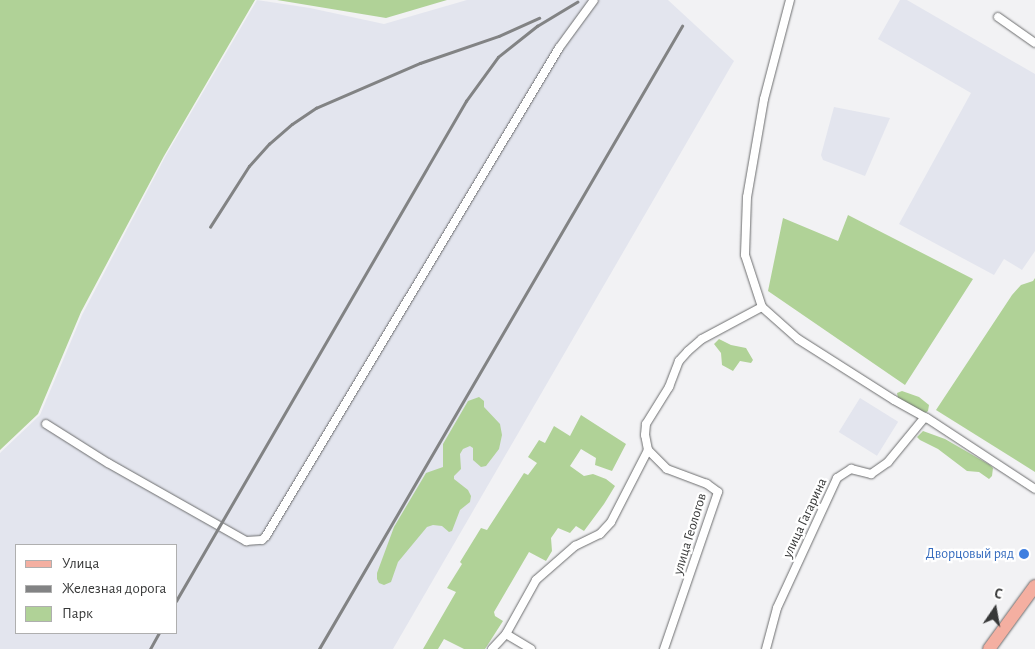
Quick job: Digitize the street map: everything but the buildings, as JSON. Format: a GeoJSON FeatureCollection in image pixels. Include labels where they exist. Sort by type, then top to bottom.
{"type":"FeatureCollection","features":[{"type":"Feature","properties":{"kind":"main road"},"geometry":{"type":"LineString","coordinates":[[989,649],[1035,586]]}},
{"type":"Feature","properties":{"kind":"street"},"geometry":{"type":"LineString","coordinates":[[46,424],[108,463],[246,540],[262,540],[272,528],[559,48],[579,18],[594,0]]}},
{"type":"Feature","properties":{"kind":"street"},"geometry":{"type":"LineString","coordinates":[[790,0],[764,98],[747,197],[745,255],[762,307],[805,343],[1035,489]]}},
{"type":"Feature","properties":{"kind":"street"},"geometry":{"type":"LineString","coordinates":[[998,17],[1035,43]]}},
{"type":"Feature","properties":{"kind":"street"},"geometry":{"type":"LineString","coordinates":[[492,649],[506,634],[536,580],[575,546],[600,534],[611,522],[648,450],[644,435],[646,424],[669,387],[679,362],[702,338],[762,307]]}},
{"type":"Feature","properties":{"kind":"street","name":"улица Гагарина"},"geometry":{"type":"LineString","coordinates":[[766,649],[778,608],[837,478],[851,470],[871,474],[882,466],[924,417]]}},
{"type":"Feature","properties":{"kind":"street","name":"улица Геологов"},"geometry":{"type":"LineString","coordinates":[[648,450],[667,469],[707,484],[718,492],[664,649]]}},
{"type":"Feature","properties":{"kind":"street"},"geometry":{"type":"LineString","coordinates":[[506,634],[531,649]]}},
{"type":"Feature","properties":{"kind":"shaded area"},"geometry":{"type":"Polygon","coordinates":[[[257,0],[310,8],[384,24],[467,0],[668,0],[734,61],[393,649],[0,649],[0,453],[40,415],[82,315],[165,157],[257,0]]]}},
{"type":"Feature","properties":{"kind":"shaded area"},"geometry":{"type":"Polygon","coordinates":[[[900,0],[907,0],[1035,74],[1035,251],[1022,270],[1004,259],[994,275],[899,224],[971,93],[878,39],[900,0]]]}},
{"type":"Feature","properties":{"kind":"shaded area"},"geometry":{"type":"Polygon","coordinates":[[[834,107],[890,118],[865,176],[823,160],[821,155],[834,107]]]}},
{"type":"Feature","properties":{"kind":"shaded area"},"geometry":{"type":"Polygon","coordinates":[[[860,398],[898,422],[877,456],[839,432],[860,398]]]}},
{"type":"Feature","properties":{"kind":"green space"},"geometry":{"type":"Polygon","coordinates":[[[0,0],[255,0],[164,156],[81,312],[38,414],[0,450],[0,0]]]}},
{"type":"Feature","properties":{"kind":"green space"},"geometry":{"type":"Polygon","coordinates":[[[277,0],[447,0],[386,18],[277,0]]]}},
{"type":"Feature","properties":{"kind":"green space"},"geometry":{"type":"Polygon","coordinates":[[[848,215],[973,279],[905,385],[768,291],[783,218],[838,241],[848,215]]]}},
{"type":"Feature","properties":{"kind":"green space"},"geometry":{"type":"Polygon","coordinates":[[[1035,278],[1035,472],[936,410],[1012,295],[1021,285],[1033,281],[1035,278]]]}},
{"type":"Feature","properties":{"kind":"green space"},"geometry":{"type":"Polygon","coordinates":[[[719,339],[731,345],[746,348],[753,360],[751,363],[740,361],[733,371],[722,365],[721,353],[714,344],[719,339]]]}},
{"type":"Feature","properties":{"kind":"green space"},"geometry":{"type":"Polygon","coordinates":[[[902,391],[919,397],[929,405],[928,411],[924,414],[898,398],[897,393],[902,391]]]}},
{"type":"Feature","properties":{"kind":"green space"},"geometry":{"type":"Polygon","coordinates":[[[479,397],[484,401],[484,407],[500,424],[502,435],[499,449],[486,466],[481,467],[473,460],[473,448],[470,446],[463,449],[460,454],[461,469],[454,476],[454,479],[468,490],[471,496],[470,502],[460,510],[452,531],[449,532],[442,526],[433,525],[427,527],[398,562],[391,582],[384,585],[379,583],[377,573],[394,527],[426,473],[443,467],[443,444],[468,401],[479,397]]]}},
{"type":"Feature","properties":{"kind":"green space"},"geometry":{"type":"Polygon","coordinates":[[[581,415],[626,444],[612,471],[595,465],[596,458],[581,449],[570,466],[584,476],[593,474],[606,479],[615,486],[604,504],[584,531],[576,526],[570,533],[558,528],[551,538],[552,551],[546,561],[529,552],[494,612],[495,616],[503,621],[485,649],[464,649],[444,639],[438,649],[423,649],[456,592],[447,588],[462,564],[460,562],[481,528],[487,530],[524,473],[528,475],[537,463],[528,457],[539,440],[545,443],[554,426],[570,436],[581,415]]]}},
{"type":"Feature","properties":{"kind":"green space"},"geometry":{"type":"Polygon","coordinates":[[[923,431],[945,439],[990,465],[993,468],[992,476],[989,479],[979,472],[967,471],[938,449],[920,440],[917,437],[923,431]]]}},
{"type":"Feature","properties":{"kind":"railway"},"geometry":{"type":"LineString","coordinates":[[178,598],[466,101],[498,57],[537,26],[577,2]]}},
{"type":"Feature","properties":{"kind":"railway"},"geometry":{"type":"LineString","coordinates":[[210,227],[249,166],[269,144],[292,124],[316,108],[420,63],[499,36],[539,18]]}},
{"type":"Feature","properties":{"kind":"railway"},"geometry":{"type":"LineString","coordinates":[[319,649],[682,26]]}},
{"type":"Feature","properties":{"kind":"railway"},"geometry":{"type":"LineString","coordinates":[[150,649],[158,634]]}},
{"type":"Feature","properties":{"kind":"place","name":"Дворцовый ряд"},"geometry":{"type":"Point","coordinates":[1024,554]}}]}
